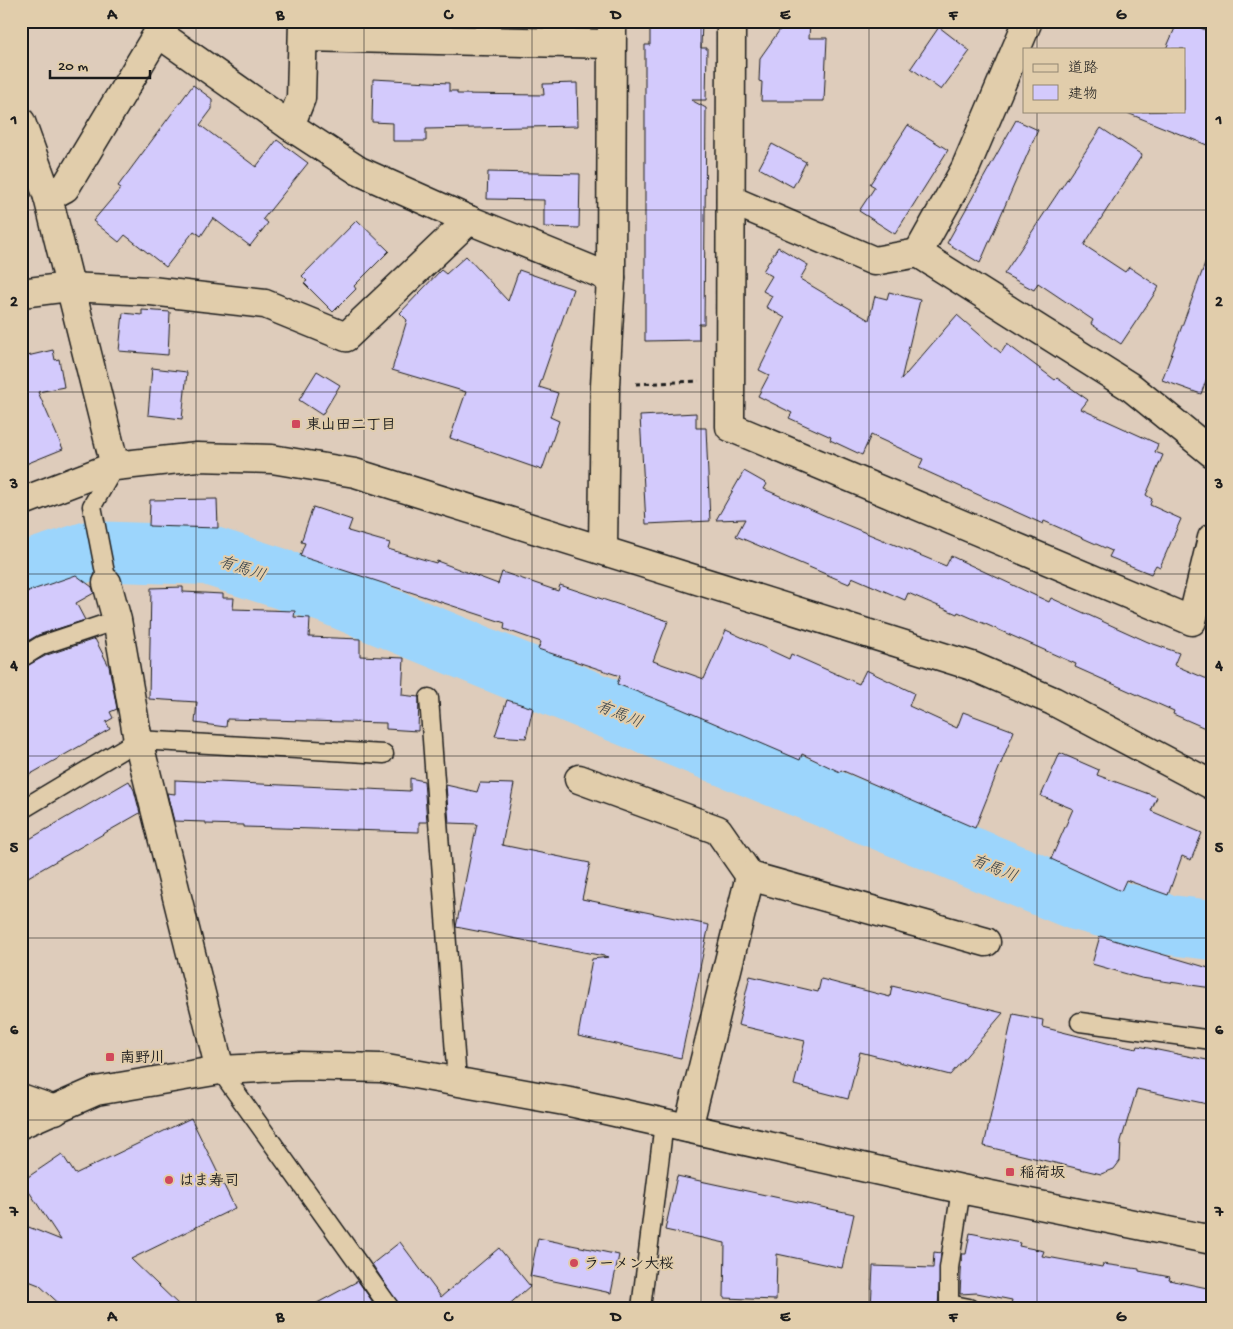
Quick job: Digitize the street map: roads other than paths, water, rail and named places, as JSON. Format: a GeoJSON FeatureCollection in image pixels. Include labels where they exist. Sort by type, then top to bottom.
{"type":"FeatureCollection","features":[{"type":"Feature","properties":{"kind":"street"},"geometry":{"type":"LineString","coordinates":[[731,21],[730,427],[1192,621],[1212,538]]}},
{"type":"Feature","properties":{"kind":"street"},"geometry":{"type":"LineString","coordinates":[[918,254],[965,169],[1028,21]]}},
{"type":"Feature","properties":{"kind":"street"},"geometry":{"type":"LineString","coordinates":[[48,197],[65,188],[158,27],[290,126],[359,171],[469,220],[610,278]]}},
{"type":"Feature","properties":{"kind":"street"},"geometry":{"type":"LineString","coordinates":[[290,126],[301,98],[304,29],[612,32],[610,278],[605,386],[603,550]]}},
{"type":"Feature","properties":{"kind":"street"},"geometry":{"type":"LineString","coordinates":[[21,122],[48,197],[115,466]]}},
{"type":"Feature","properties":{"kind":"street"},"geometry":{"type":"LineString","coordinates":[[731,200],[874,260],[918,254],[1132,388],[1212,453]]}},
{"type":"Feature","properties":{"kind":"street"},"geometry":{"type":"LineString","coordinates":[[21,294],[69,287],[151,291],[265,304],[346,337],[469,220]]}},
{"type":"Feature","properties":{"kind":"street"},"geometry":{"type":"LineString","coordinates":[[21,502],[115,466],[197,457],[263,458],[355,473],[855,628],[1002,678],[1103,726],[1212,785]]}},
{"type":"Feature","properties":{"kind":"street"},"geometry":{"type":"LineString","coordinates":[[107,583],[116,620],[138,740],[220,1070]]}},
{"type":"Feature","properties":{"kind":"street"},"geometry":{"type":"LineString","coordinates":[[579,779],[718,830],[750,876],[986,942]]}},
{"type":"Feature","properties":{"kind":"street"},"geometry":{"type":"LineString","coordinates":[[676,1125],[750,876]]}},
{"type":"Feature","properties":{"kind":"street"},"geometry":{"type":"LineString","coordinates":[[21,1124],[96,1091],[220,1070],[300,1066],[380,1068],[457,1081],[676,1125],[961,1189],[1212,1240]]}},
{"type":"Feature","properties":{"kind":"street"},"geometry":{"type":"LineString","coordinates":[[21,1098],[55,1110]]}},
{"type":"Feature","properties":{"kind":"lane"},"geometry":{"type":"LineString","coordinates":[[107,583],[92,506],[115,466]]}},
{"type":"Feature","properties":{"kind":"lane"},"geometry":{"type":"LineString","coordinates":[[21,658],[42,645],[116,620]]}},
{"type":"Feature","properties":{"kind":"lane"},"geometry":{"type":"LineString","coordinates":[[429,698],[457,1081]]}},
{"type":"Feature","properties":{"kind":"lane"},"geometry":{"type":"LineString","coordinates":[[21,810],[138,740],[384,754]]}},
{"type":"Feature","properties":{"kind":"lane"},"geometry":{"type":"LineString","coordinates":[[1080,1022],[1212,1040]]}},
{"type":"Feature","properties":{"kind":"lane"},"geometry":{"type":"LineString","coordinates":[[220,1070],[390,1308]]}},
{"type":"Feature","properties":{"kind":"lane"},"geometry":{"type":"LineString","coordinates":[[641,1308],[676,1125]]}},
{"type":"Feature","properties":{"kind":"lane"},"geometry":{"type":"LineString","coordinates":[[961,1189],[949,1268],[949,1306],[969,1308]]}},
{"type":"Feature","properties":{"kind":"waterway","name":"有馬川"},"geometry":{"type":"LineString","coordinates":[[21,573],[89,551],[207,555],[329,594],[1076,900],[1170,925],[1212,930]]}},
{"type":"Feature","properties":{"kind":"place","name":"東山田二丁目"},"geometry":{"type":"Point","coordinates":[296,424]}},
{"type":"Feature","properties":{"kind":"place","name":"南野川"},"geometry":{"type":"Point","coordinates":[110,1057]}},
{"type":"Feature","properties":{"kind":"place","name":"稲荷坂"},"geometry":{"type":"Point","coordinates":[1010,1172]}},
{"type":"Feature","properties":{"kind":"place","name":"はま寿司"},"geometry":{"type":"Point","coordinates":[169,1180]}},
{"type":"Feature","properties":{"kind":"place","name":"ラーメン大桜"},"geometry":{"type":"Point","coordinates":[574,1263]}}]}
